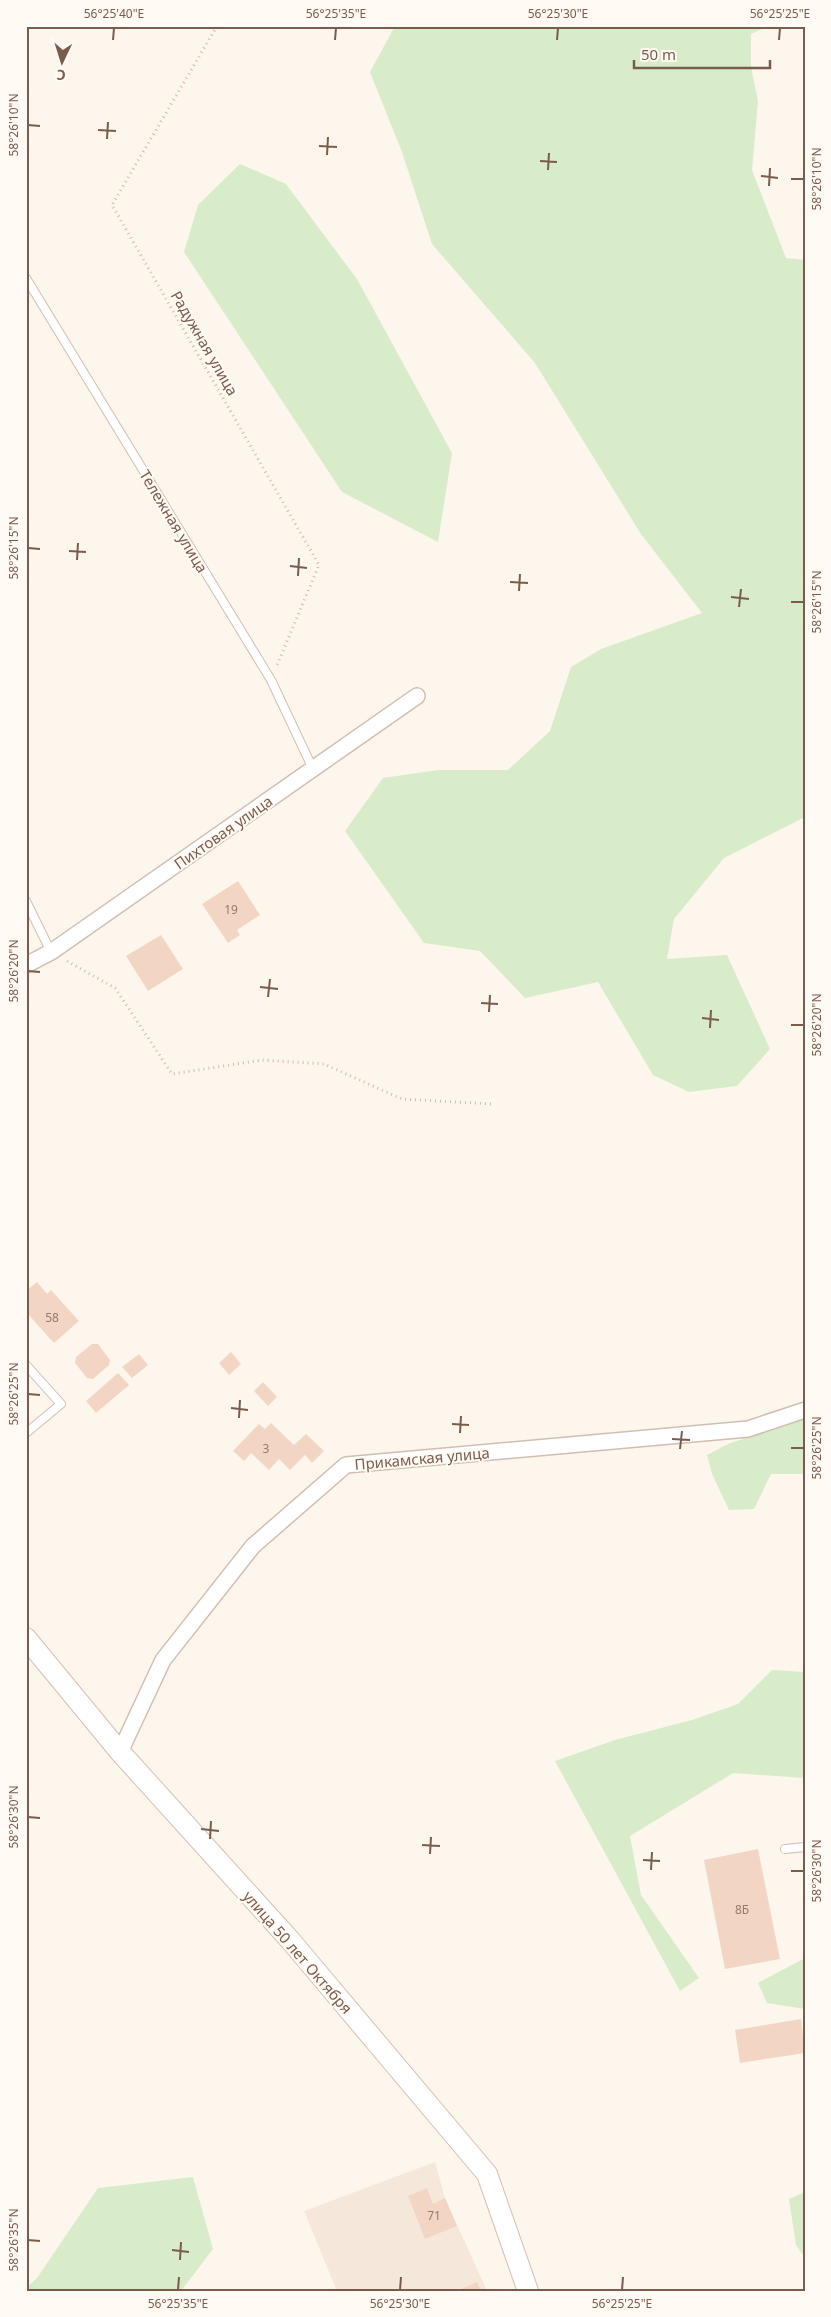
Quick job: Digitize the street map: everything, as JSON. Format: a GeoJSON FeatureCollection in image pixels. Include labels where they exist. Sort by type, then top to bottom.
{"type":"FeatureCollection","features":[{"type":"Feature","properties":{"kind":"main road","name":"улица 50 лет Октября"},"geometry":{"type":"LineString","coordinates":[[26,1638],[120,1752],[290,1940],[487,2174],[528,2291]]}},
{"type":"Feature","properties":{"kind":"street","name":"Пихтовая улица"},"geometry":{"type":"LineString","coordinates":[[26,965],[51,952],[417,696]]}},
{"type":"Feature","properties":{"kind":"street","name":"Прикамская улица"},"geometry":{"type":"LineString","coordinates":[[120,1752],[163,1660],[254,1546],[346,1465],[748,1429],[805,1410]]}},
{"type":"Feature","properties":{"kind":"lane","name":"Тележная улица"},"geometry":{"type":"LineString","coordinates":[[26,278],[271,680],[313,769]]}},
{"type":"Feature","properties":{"kind":"lane"},"geometry":{"type":"LineString","coordinates":[[26,901],[51,952]]}},
{"type":"Feature","properties":{"kind":"lane"},"geometry":{"type":"LineString","coordinates":[[26,1364],[61,1404],[26,1433]]}},
{"type":"Feature","properties":{"kind":"lane"},"geometry":{"type":"LineString","coordinates":[[785,1849],[805,1847]]}},
{"type":"Feature","properties":{"kind":"path","name":"Радужная улица"},"geometry":{"type":"LineString","coordinates":[[217,26],[112,205],[318,566],[271,680]]}},
{"type":"Feature","properties":{"kind":"path"},"geometry":{"type":"LineString","coordinates":[[51,952],[115,988],[172,1074],[262,1060],[324,1064],[402,1099],[492,1104]]}},
{"type":"Feature","properties":{"kind":"shaded area"},"geometry":{"type":"Polygon","coordinates":[[[435,2162],[445,2198],[487,2291],[337,2291],[304,2211],[435,2162]]]}},
{"type":"Feature","properties":{"kind":"green space"},"geometry":{"type":"Polygon","coordinates":[[[395,26],[769,26],[751,34],[751,67],[758,101],[752,170],[786,258],[805,260],[805,817],[724,858],[674,919],[667,959],[727,955],[770,1049],[737,1086],[689,1092],[653,1075],[598,982],[525,998],[480,951],[424,943],[345,831],[383,778],[438,770],[508,770],[550,731],[571,667],[601,649],[702,613],[641,534],[535,363],[432,244],[402,152],[370,72],[395,26]]]}},
{"type":"Feature","properties":{"kind":"green space"},"geometry":{"type":"Polygon","coordinates":[[[240,164],[286,184],[357,279],[452,453],[438,542],[342,492],[184,252],[198,205],[240,164]]]}},
{"type":"Feature","properties":{"kind":"green space"},"geometry":{"type":"Polygon","coordinates":[[[805,1418],[805,1474],[771,1474],[754,1509],[729,1510],[712,1474],[707,1455],[728,1444],[805,1418]]]}},
{"type":"Feature","properties":{"kind":"green space"},"geometry":{"type":"Polygon","coordinates":[[[772,1670],[805,1672],[805,1778],[733,1773],[630,1836],[641,1895],[699,1978],[680,1991],[555,1761],[615,1740],[692,1720],[738,1704],[772,1670]]]}},
{"type":"Feature","properties":{"kind":"green space"},"geometry":{"type":"Polygon","coordinates":[[[805,1958],[805,2009],[767,2003],[758,1983],[805,1958]]]}},
{"type":"Feature","properties":{"kind":"green space"},"geometry":{"type":"Polygon","coordinates":[[[193,2177],[213,2249],[181,2291],[26,2291],[26,2288],[37,2278],[98,2188],[193,2177]]]}},
{"type":"Feature","properties":{"kind":"green space"},"geometry":{"type":"Polygon","coordinates":[[[805,2192],[805,2258],[796,2245],[789,2199],[805,2192]]]}},
{"type":"Feature","properties":{"kind":"building"},"geometry":{"type":"Polygon","coordinates":[[[238,881],[260,915],[237,930],[240,935],[228,943],[202,904],[238,881]]]}},
{"type":"Feature","properties":{"kind":"building"},"geometry":{"type":"Polygon","coordinates":[[[161,935],[183,969],[148,991],[126,956],[161,935]]]}},
{"type":"Feature","properties":{"kind":"building"},"geometry":{"type":"Polygon","coordinates":[[[37,1282],[47,1294],[51,1290],[79,1321],[54,1343],[26,1312],[26,1291],[37,1282]]]}},
{"type":"Feature","properties":{"kind":"building"},"geometry":{"type":"Polygon","coordinates":[[[92,1344],[98,1344],[110,1360],[109,1365],[93,1379],[87,1378],[75,1363],[76,1357],[92,1344]]]}},
{"type":"Feature","properties":{"kind":"building"},"geometry":{"type":"Polygon","coordinates":[[[231,1352],[241,1364],[229,1375],[219,1363],[231,1352]]]}},
{"type":"Feature","properties":{"kind":"building"},"geometry":{"type":"Polygon","coordinates":[[[139,1354],[148,1365],[132,1378],[122,1367],[139,1354]]]}},
{"type":"Feature","properties":{"kind":"building"},"geometry":{"type":"Polygon","coordinates":[[[118,1373],[129,1385],[96,1413],[86,1401],[118,1373]]]}},
{"type":"Feature","properties":{"kind":"building"},"geometry":{"type":"Polygon","coordinates":[[[263,1382],[277,1397],[268,1406],[254,1391],[263,1382]]]}},
{"type":"Feature","properties":{"kind":"building"},"geometry":{"type":"Polygon","coordinates":[[[271,1423],[294,1445],[306,1434],[324,1451],[312,1463],[305,1455],[290,1470],[279,1459],[269,1470],[251,1453],[244,1461],[233,1451],[259,1424],[265,1429],[271,1423]]]}},
{"type":"Feature","properties":{"kind":"building"},"geometry":{"type":"Polygon","coordinates":[[[758,1849],[780,1959],[725,1969],[704,1860],[758,1849]]]}},
{"type":"Feature","properties":{"kind":"building"},"geometry":{"type":"Polygon","coordinates":[[[801,2019],[805,2053],[740,2063],[735,2030],[801,2019]]]}},
{"type":"Feature","properties":{"kind":"building"},"geometry":{"type":"Polygon","coordinates":[[[427,2188],[433,2204],[445,2198],[457,2226],[425,2239],[408,2196],[427,2188]]]}},
{"type":"Feature","properties":{"kind":"building"},"geometry":{"type":"Polygon","coordinates":[[[477,2282],[481,2291],[457,2291],[477,2282]]]}}]}
